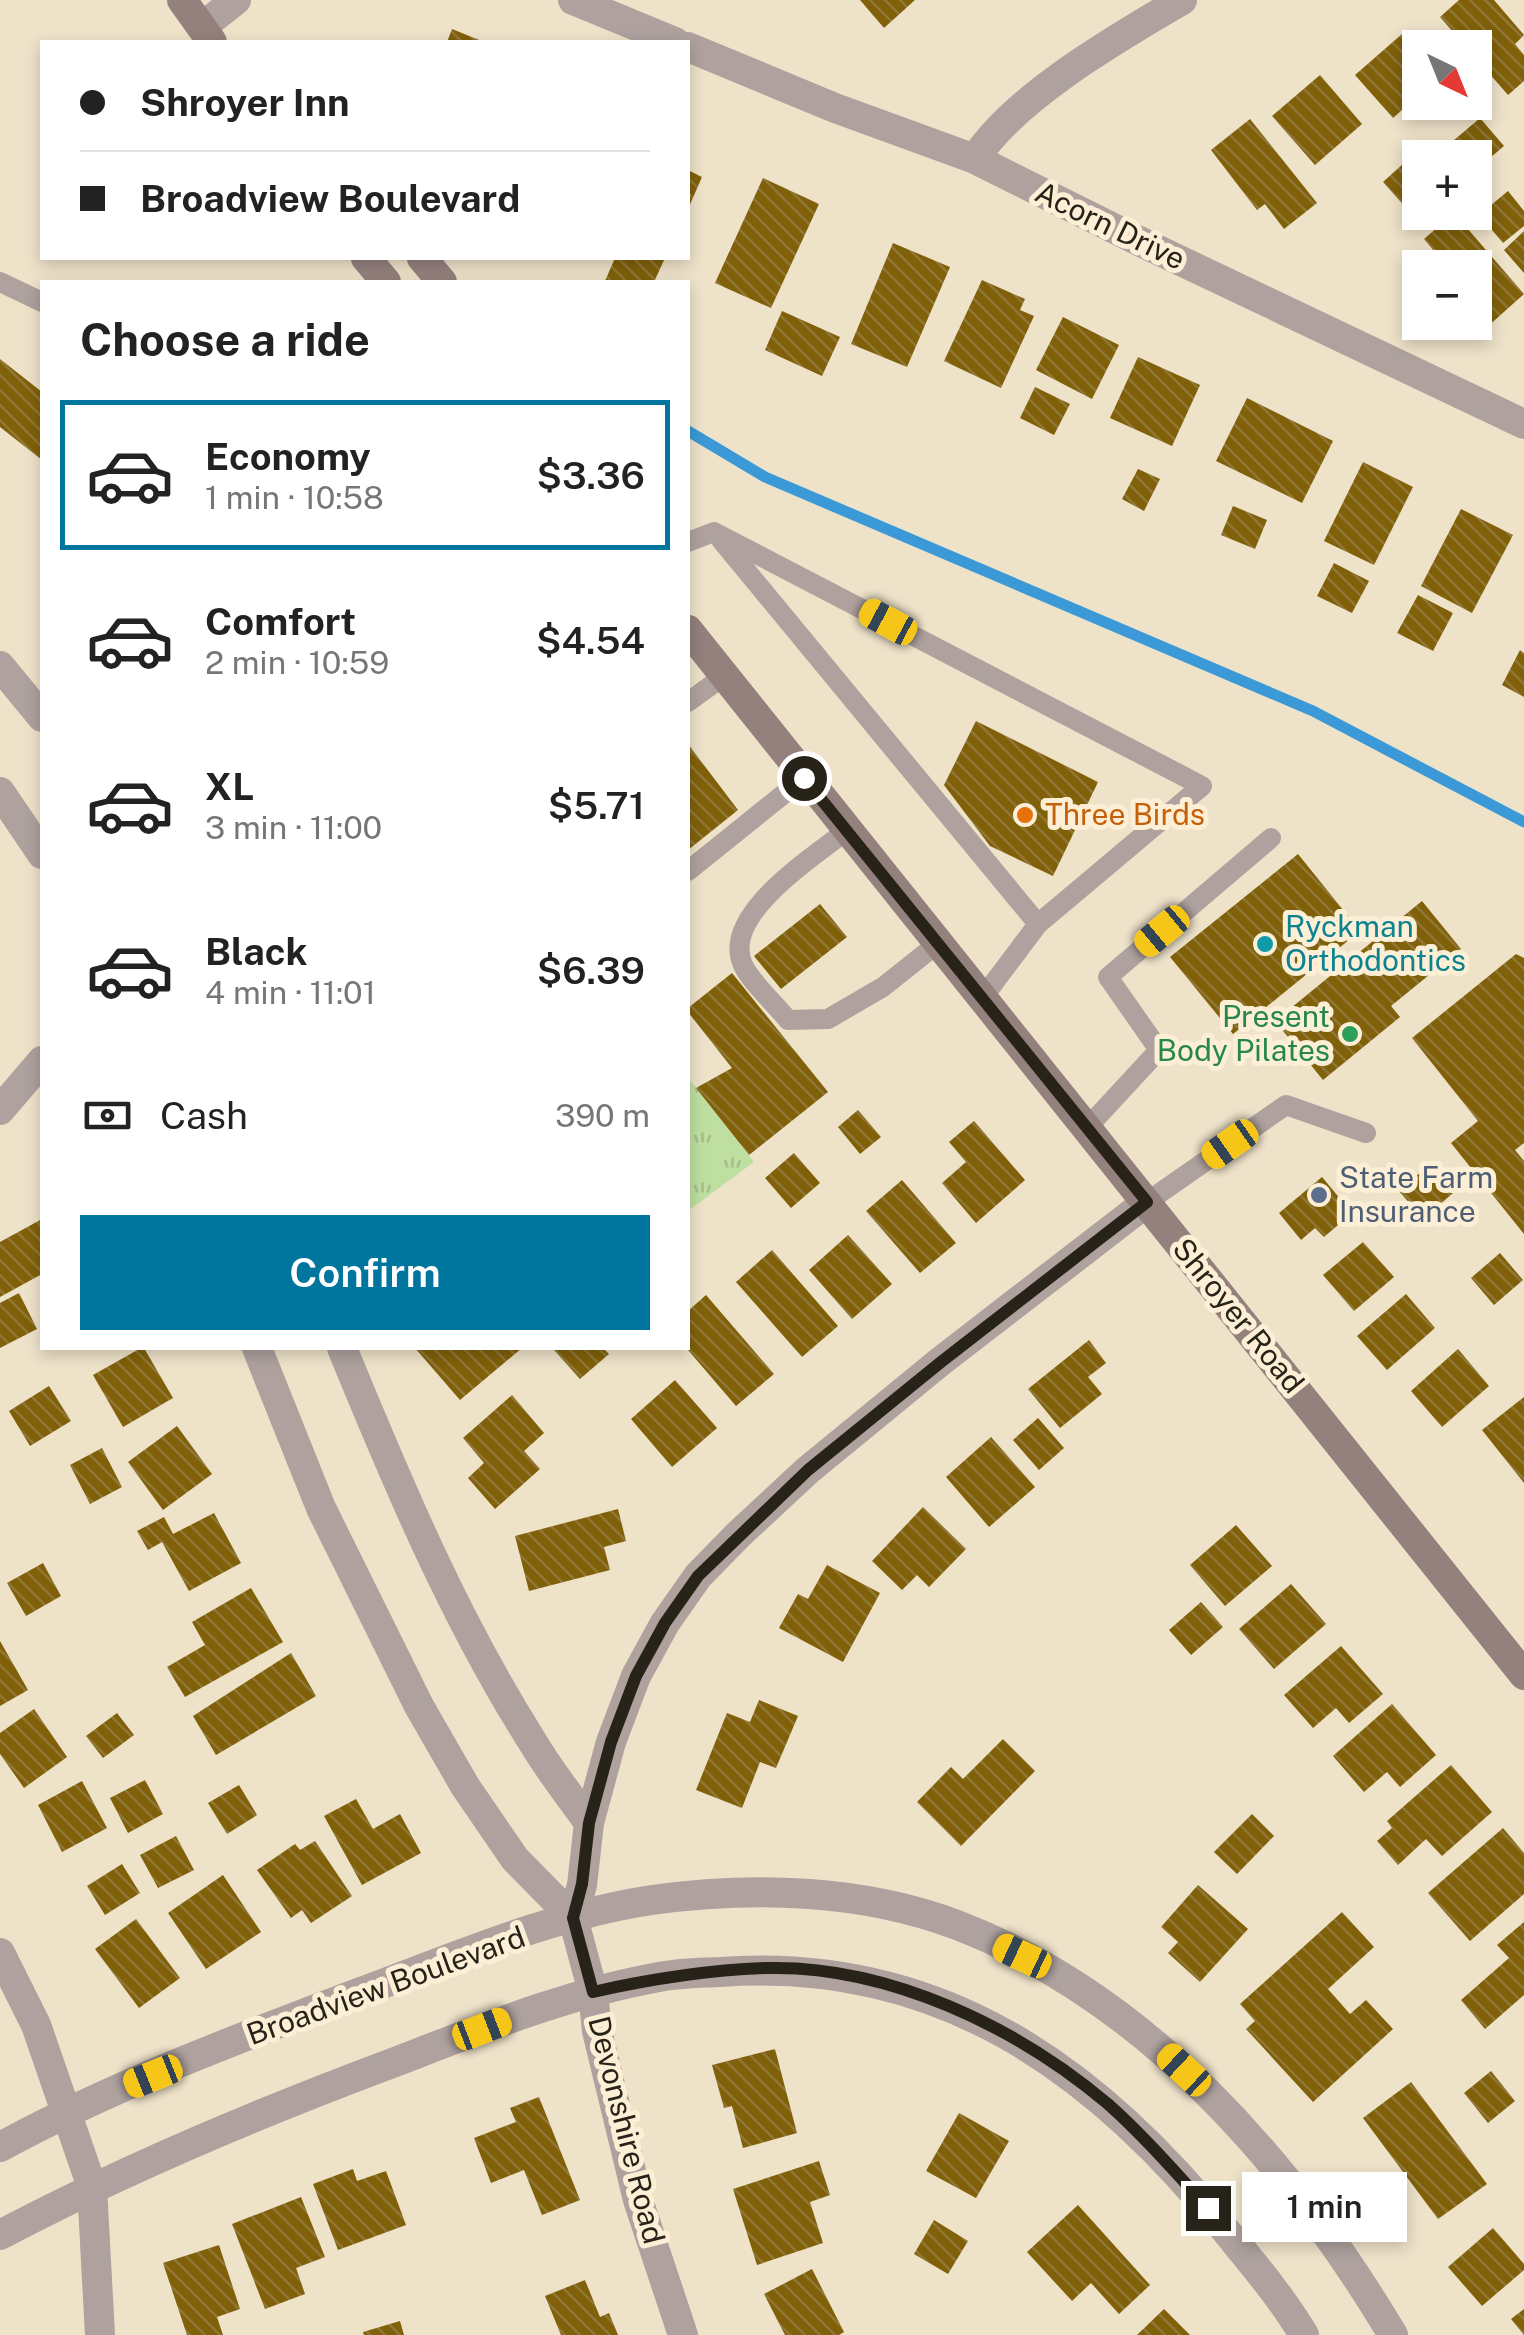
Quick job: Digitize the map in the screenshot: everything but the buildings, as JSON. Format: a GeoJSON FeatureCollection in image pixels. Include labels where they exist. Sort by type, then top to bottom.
{"type":"FeatureCollection","features":[{"type":"Feature","properties":{"kind":"main road"},"geometry":{"type":"LineString","coordinates":[[182,0],[213,37]]}},
{"type":"Feature","properties":{"kind":"main road"},"geometry":{"type":"LineString","coordinates":[[368,260],[384,280]]}},
{"type":"Feature","properties":{"kind":"main road"},"geometry":{"type":"LineString","coordinates":[[424,260],[440,280]]}},
{"type":"Feature","properties":{"kind":"main road","name":"Shroyer Road"},"geometry":{"type":"LineString","coordinates":[[690,633],[980,1000],[1147,1202],[1524,1675]]}},
{"type":"Feature","properties":{"kind":"street"},"geometry":{"type":"LineString","coordinates":[[213,37],[236,0]]}},
{"type":"Feature","properties":{"kind":"street"},"geometry":{"type":"LineString","coordinates":[[573,0],[671,40]]}},
{"type":"Feature","properties":{"kind":"street"},"geometry":{"type":"LineString","coordinates":[[974,160],[1005,120],[1036,95],[1182,0]]}},
{"type":"Feature","properties":{"kind":"street","name":"Acorn Drive"},"geometry":{"type":"LineString","coordinates":[[690,49],[974,160],[1524,424]]}},
{"type":"Feature","properties":{"kind":"street"},"geometry":{"type":"LineString","coordinates":[[0,666],[40,716]]}},
{"type":"Feature","properties":{"kind":"street"},"geometry":{"type":"LineString","coordinates":[[0,792],[40,851]]}},
{"type":"Feature","properties":{"kind":"street"},"geometry":{"type":"LineString","coordinates":[[0,1110],[40,1064]]}},
{"type":"Feature","properties":{"kind":"street","name":"Devonshire Road"},"geometry":{"type":"LineString","coordinates":[[684,2335],[638,2200],[573,1918],[582,1884],[589,1823],[611,1742],[636,1676],[665,1623],[698,1576],[808,1470],[1147,1202]]}},
{"type":"Feature","properties":{"kind":"street"},"geometry":{"type":"LineString","coordinates":[[257,1350],[322,1508],[419,1706],[465,1786],[515,1858],[573,1918]]}},
{"type":"Feature","properties":{"kind":"street"},"geometry":{"type":"LineString","coordinates":[[343,1350],[394,1476],[489,1668],[532,1743],[589,1823]]}},
{"type":"Feature","properties":{"kind":"street","name":"Broadview Boulevard"},"geometry":{"type":"LineString","coordinates":[[0,2147],[67,2110],[284,2022],[490,1943],[573,1918],[651,1900],[770,1891],[834,1897],[955,1924],[1022,1956],[1087,1994],[1156,2045],[1211,2096],[1317,2220],[1357,2275],[1393,2335]]}},
{"type":"Feature","properties":{"kind":"street"},"geometry":{"type":"LineString","coordinates":[[0,1953],[36,2026],[92,2186],[100,2335]]}},
{"type":"Feature","properties":{"kind":"street"},"geometry":{"type":"LineString","coordinates":[[0,2235],[92,2186],[312,2093],[515,2016],[662,1976],[770,1968],[823,1973],[929,1996],[1044,2058],[1107,2104],[1156,2150],[1256,2267],[1304,2335]]}},
{"type":"Feature","properties":{"kind":"lane"},"geometry":{"type":"LineString","coordinates":[[0,282],[40,301]]}},
{"type":"Feature","properties":{"kind":"lane"},"geometry":{"type":"LineString","coordinates":[[690,541],[714,532],[1202,786],[1038,924],[980,1000]]}},
{"type":"Feature","properties":{"kind":"lane"},"geometry":{"type":"LineString","coordinates":[[714,532],[1038,924]]}},
{"type":"Feature","properties":{"kind":"lane"},"geometry":{"type":"LineString","coordinates":[[690,701],[724,676]]}},
{"type":"Feature","properties":{"kind":"lane"},"geometry":{"type":"LineString","coordinates":[[690,869],[804,778]]}},
{"type":"Feature","properties":{"kind":"lane"},"geometry":{"type":"LineString","coordinates":[[847,830],[752,910],[739,938],[742,964],[788,1020],[828,1019],[883,987],[938,944]]}},
{"type":"Feature","properties":{"kind":"lane"},"geometry":{"type":"LineString","coordinates":[[1086,1129],[1159,1050],[1108,977],[1271,838]]}},
{"type":"Feature","properties":{"kind":"lane"},"geometry":{"type":"LineString","coordinates":[[1147,1202],[1286,1105],[1366,1133]]}},
{"type":"Feature","properties":{"kind":"green space"},"geometry":{"type":"Polygon","coordinates":[[[690,1081],[754,1162],[690,1210],[690,1081]]]}},
{"type":"Feature","properties":{"kind":"waterway"},"geometry":{"type":"LineString","coordinates":[[690,432],[765,477],[1313,711],[1524,822]]}},
{"type":"Feature","properties":{"kind":"place","name":"Three Birds"},"geometry":{"type":"Point","coordinates":[1025,815]}},
{"type":"Feature","properties":{"kind":"place","name":"Ryckman Orthodontics"},"geometry":{"type":"Point","coordinates":[1265,944]}},
{"type":"Feature","properties":{"kind":"place","name":"Present Body Pilates"},"geometry":{"type":"Point","coordinates":[1350,1034]}},
{"type":"Feature","properties":{"kind":"place","name":"State Farm Insurance"},"geometry":{"type":"Point","coordinates":[1319,1195]}},
{"type":"Feature","properties":{"kind":"route"},"geometry":{"type":"LineString","coordinates":[[804,778],[1147,1202],[808,1470],[698,1576],[665,1623],[636,1676],[611,1742],[589,1823],[582,1884],[573,1918],[593,1992],[662,1976],[770,1968],[823,1973],[929,1996],[1044,2058],[1107,2104],[1156,2150],[1208,2208]]}}]}
